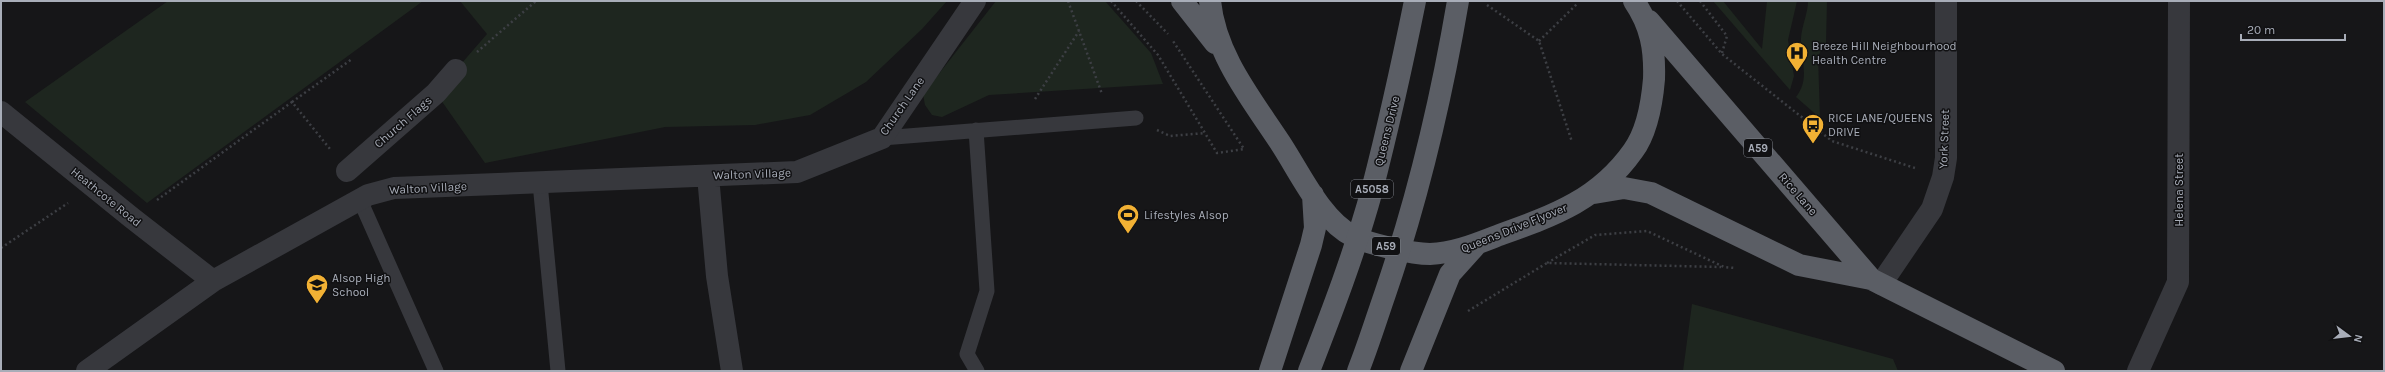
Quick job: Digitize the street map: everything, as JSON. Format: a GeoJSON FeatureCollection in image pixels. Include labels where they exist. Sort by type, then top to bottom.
{"type":"FeatureCollection","features":[{"type":"Feature","properties":{"kind":"highway","name":"A59"},"geometry":{"type":"LineString","coordinates":[[1182,1],[1224,55]]}},
{"type":"Feature","properties":{"kind":"highway","name":"Queens Drive Flyover"},"geometry":{"type":"LineString","coordinates":[[1210,1],[1212,19],[1224,55],[1313,195],[1320,209],[1351,235],[1375,244],[1427,254],[1456,251],[1561,213],[1591,194],[1609,180],[1635,150],[1652,106],[1655,55],[1640,9]]}},
{"type":"Feature","properties":{"kind":"highway","name":"Queens Drive"},"geometry":{"type":"LineString","coordinates":[[1309,371],[1343,282],[1371,192],[1397,90],[1415,1]]}},
{"type":"Feature","properties":{"kind":"highway"},"geometry":{"type":"LineString","coordinates":[[1358,371],[1395,263],[1424,167],[1446,74],[1458,1]]}},
{"type":"Feature","properties":{"kind":"highway","name":"Rice Lane"},"geometry":{"type":"LineString","coordinates":[[1640,9],[1876,282]]}},
{"type":"Feature","properties":{"kind":"highway","name":"Rice Lane"},"geometry":{"type":"LineString","coordinates":[[1591,194],[1624,188],[1651,193],[1799,265],[1876,282],[2054,371]]}},
{"type":"Feature","properties":{"kind":"highway"},"geometry":{"type":"LineString","coordinates":[[1277,367],[1315,228],[1313,195]]}},
{"type":"Feature","properties":{"kind":"highway"},"geometry":{"type":"LineString","coordinates":[[1411,371],[1450,274],[1477,244]]}},
{"type":"Feature","properties":{"kind":"street","name":"Church Lane"},"geometry":{"type":"LineString","coordinates":[[797,172],[882,138],[975,1]]}},
{"type":"Feature","properties":{"kind":"street","name":"York Street"},"geometry":{"type":"LineString","coordinates":[[1876,282],[1932,209],[1943,177],[1946,158],[1946,1]]}},
{"type":"Feature","properties":{"kind":"street","name":"Helena Street"},"geometry":{"type":"LineString","coordinates":[[2138,371],[2178,282],[2179,1]]}},
{"type":"Feature","properties":{"kind":"street","name":"Church Flags"},"geometry":{"type":"LineString","coordinates":[[347,171],[436,93],[456,70]]}},
{"type":"Feature","properties":{"kind":"street","name":"Heathcote Road"},"geometry":{"type":"LineString","coordinates":[[1,112],[132,218],[213,281]]}},
{"type":"Feature","properties":{"kind":"street","name":"Walton Village"},"geometry":{"type":"LineString","coordinates":[[87,371],[213,281],[368,195],[394,188],[797,172]]}},
{"type":"Feature","properties":{"kind":"street"},"geometry":{"type":"LineString","coordinates":[[708,176],[717,276],[732,371]]}},
{"type":"Feature","properties":{"kind":"lane"},"geometry":{"type":"LineString","coordinates":[[882,138],[1136,118]]}},
{"type":"Feature","properties":{"kind":"lane"},"geometry":{"type":"LineString","coordinates":[[976,130],[987,291],[968,354],[977,371]]}},
{"type":"Feature","properties":{"kind":"lane"},"geometry":{"type":"LineString","coordinates":[[540,183],[558,371]]}},
{"type":"Feature","properties":{"kind":"lane"},"geometry":{"type":"LineString","coordinates":[[360,200],[436,371]]}},
{"type":"Feature","properties":{"kind":"path"},"geometry":{"type":"LineString","coordinates":[[456,70],[536,1]]}},
{"type":"Feature","properties":{"kind":"path"},"geometry":{"type":"LineString","coordinates":[[1068,1],[1112,120]]}},
{"type":"Feature","properties":{"kind":"path"},"geometry":{"type":"LineString","coordinates":[[1111,1],[1158,55],[1217,154],[1244,149],[1171,37],[1136,1]]}},
{"type":"Feature","properties":{"kind":"path"},"geometry":{"type":"LineString","coordinates":[[1482,1],[1539,41],[1572,142]]}},
{"type":"Feature","properties":{"kind":"path"},"geometry":{"type":"LineString","coordinates":[[1677,1],[1722,54],[1832,141],[1943,177]]}},
{"type":"Feature","properties":{"kind":"path"},"geometry":{"type":"LineString","coordinates":[[1700,1],[1727,36],[1722,54]]}},
{"type":"Feature","properties":{"kind":"path"},"geometry":{"type":"LineString","coordinates":[[1539,41],[1577,4]]}},
{"type":"Feature","properties":{"kind":"path"},"geometry":{"type":"LineString","coordinates":[[1018,127],[1079,30]]}},
{"type":"Feature","properties":{"kind":"path"},"geometry":{"type":"LineString","coordinates":[[132,218],[352,58]]}},
{"type":"Feature","properties":{"kind":"path"},"geometry":{"type":"LineString","coordinates":[[292,102],[347,171]]}},
{"type":"Feature","properties":{"kind":"path"},"geometry":{"type":"LineString","coordinates":[[1170,136],[1205,133]]}},
{"type":"Feature","properties":{"kind":"path"},"geometry":{"type":"LineString","coordinates":[[1,248],[93,186]]}},
{"type":"Feature","properties":{"kind":"path"},"geometry":{"type":"LineString","coordinates":[[1466,312],[1595,235]]}},
{"type":"Feature","properties":{"kind":"path"},"geometry":{"type":"LineString","coordinates":[[1547,263],[1724,267]]}},
{"type":"Feature","properties":{"kind":"shaded area"},"geometry":{"type":"Polygon","coordinates":[[[168,1],[423,1],[147,203],[25,102],[168,1]]]}},
{"type":"Feature","properties":{"kind":"shaded area"},"geometry":{"type":"Polygon","coordinates":[[[460,1],[947,1],[922,29],[866,82],[810,115],[755,125],[665,127],[485,163],[436,93],[487,34],[460,1]]]}},
{"type":"Feature","properties":{"kind":"shaded area"},"geometry":{"type":"Polygon","coordinates":[[[996,1],[1105,1],[1151,53],[1163,84],[989,95],[942,117],[932,115],[925,105],[923,94],[996,1]]]}},
{"type":"Feature","properties":{"kind":"shaded area"},"geometry":{"type":"Polygon","coordinates":[[[1713,1],[1723,1],[1762,49],[1767,1],[1797,1],[1788,40],[1794,76],[1790,90],[1713,1]]]}},
{"type":"Feature","properties":{"kind":"shaded area"},"geometry":{"type":"Polygon","coordinates":[[[1808,1],[1827,1],[1826,43],[1818,56],[1820,118],[1796,97],[1803,83],[1804,76],[1801,38],[1808,1]]]}},
{"type":"Feature","properties":{"kind":"shaded area"},"geometry":{"type":"Polygon","coordinates":[[[1692,304],[1893,359],[1898,371],[1683,371],[1692,304]]]}},
{"type":"Feature","properties":{"kind":"place","name":"Breeze Hill Neighbourhood Health Centre"},"geometry":{"type":"Point","coordinates":[1797,72]}},
{"type":"Feature","properties":{"kind":"place","name":"RICE LANE/QUEENS DRIVE"},"geometry":{"type":"Point","coordinates":[1813,144]}},
{"type":"Feature","properties":{"kind":"place","name":"Lifestyles Alsop"},"geometry":{"type":"Point","coordinates":[1128,234]}},
{"type":"Feature","properties":{"kind":"place","name":"Alsop High School"},"geometry":{"type":"Point","coordinates":[317,304]}}]}
